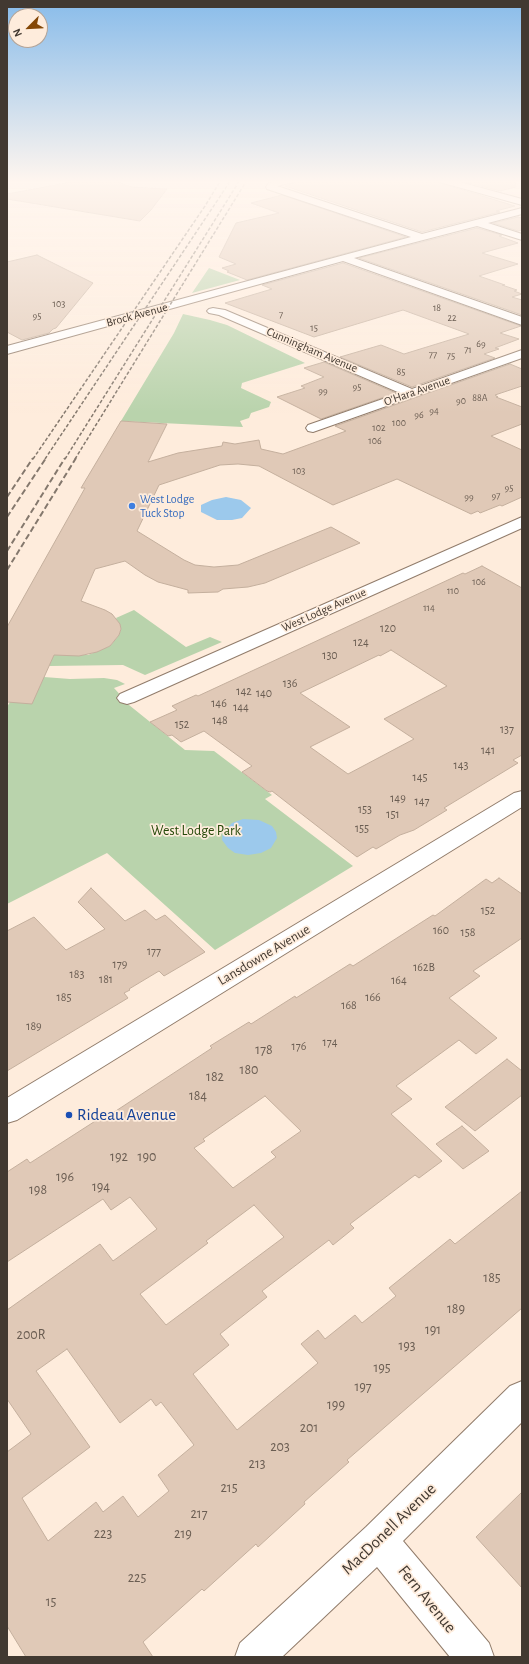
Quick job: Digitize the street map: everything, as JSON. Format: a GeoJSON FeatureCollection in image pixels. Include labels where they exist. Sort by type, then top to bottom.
{"type":"FeatureCollection","features":[{"type":"Feature","properties":{"kind":"street"},"geometry":{"type":"LineString","coordinates":[[343,258],[522,321]]}},
{"type":"Feature","properties":{"kind":"street","name":"Brock Avenue"},"geometry":{"type":"LineString","coordinates":[[7,350],[343,258]]}},
{"type":"Feature","properties":{"kind":"street","name":"Cunningham Avenue"},"geometry":{"type":"LineString","coordinates":[[213,311],[221,312],[411,392]]}},
{"type":"Feature","properties":{"kind":"street","name":"O'Hara Avenue"},"geometry":{"type":"LineString","coordinates":[[313,428],[411,392],[522,354]]}},
{"type":"Feature","properties":{"kind":"street","name":"West Lodge Avenue"},"geometry":{"type":"LineString","coordinates":[[127,698],[522,522]]}},
{"type":"Feature","properties":{"kind":"street","name":"Lansdowne Avenue"},"geometry":{"type":"LineString","coordinates":[[7,1112],[522,798]]}},
{"type":"Feature","properties":{"kind":"street","name":"MacDonell Avenue"},"geometry":{"type":"LineString","coordinates":[[254,1657],[379,1540],[522,1398]]}},
{"type":"Feature","properties":{"kind":"street","name":"Fern Avenue"},"geometry":{"type":"LineString","coordinates":[[379,1540],[475,1657]]}},
{"type":"Feature","properties":{"kind":"green space"},"geometry":{"type":"Polygon","coordinates":[[[209,268],[240,280],[192,293],[209,268]]]}},
{"type":"Feature","properties":{"kind":"green space"},"geometry":{"type":"Polygon","coordinates":[[[183,314],[227,325],[305,363],[242,383],[241,388],[271,402],[269,407],[251,413],[249,418],[240,421],[243,427],[121,421],[174,333],[183,314]]]}},
{"type":"Feature","properties":{"kind":"green space"},"geometry":{"type":"Polygon","coordinates":[[[134,610],[186,647],[210,637],[222,642],[145,675],[123,665],[49,666],[54,654],[88,655],[110,646],[119,635],[121,629],[116,618],[134,610]]]}},
{"type":"Feature","properties":{"kind":"green space","name":"West Lodge Park"},"geometry":{"type":"Polygon","coordinates":[[[44,677],[70,679],[104,678],[117,680],[125,684],[114,688],[124,699],[124,701],[185,750],[214,751],[272,795],[265,799],[353,866],[215,950],[107,853],[7,904],[7,707],[10,702],[44,677]]]}},
{"type":"Feature","properties":{"kind":"water"},"geometry":{"type":"Polygon","coordinates":[[[226,497],[241,500],[251,508],[242,518],[232,520],[217,520],[201,512],[201,505],[212,500],[226,497]]]}},
{"type":"Feature","properties":{"kind":"water"},"geometry":{"type":"Polygon","coordinates":[[[243,819],[259,820],[272,826],[276,832],[277,838],[271,848],[261,853],[248,855],[235,853],[228,848],[222,840],[223,832],[232,823],[243,819]]]}},
{"type":"Feature","properties":{"kind":"building"},"geometry":{"type":"Polygon","coordinates":[[[26,258],[42,258],[93,283],[56,328],[49,333],[22,340],[7,332],[7,262],[26,258]]]}},
{"type":"Feature","properties":{"kind":"building"},"geometry":{"type":"Polygon","coordinates":[[[221,258],[330,258],[247,280],[227,272],[229,271],[222,268],[236,264],[221,258]]]}},
{"type":"Feature","properties":{"kind":"building"},"geometry":{"type":"Polygon","coordinates":[[[359,258],[497,258],[518,264],[479,276],[517,290],[514,291],[522,294],[512,297],[522,300],[522,315],[359,258]]]}},
{"type":"Feature","properties":{"kind":"building"},"geometry":{"type":"Polygon","coordinates":[[[343,263],[521,326],[500,333],[519,339],[495,348],[499,349],[484,354],[495,358],[412,387],[340,357],[381,345],[404,354],[469,334],[403,310],[314,337],[225,303],[272,289],[262,285],[343,263]]]}},
{"type":"Feature","properties":{"kind":"building"},"geometry":{"type":"Polygon","coordinates":[[[324,362],[396,393],[321,419],[277,397],[305,388],[301,386],[324,377],[304,368],[324,362]]]}},
{"type":"Feature","properties":{"kind":"building"},"geometry":{"type":"Polygon","coordinates":[[[510,364],[522,369],[522,386],[495,395],[498,397],[496,397],[522,407],[522,424],[491,436],[522,450],[522,497],[502,506],[500,505],[480,513],[478,511],[471,514],[397,479],[333,505],[259,466],[238,464],[220,465],[159,485],[137,531],[184,560],[195,565],[214,567],[238,565],[331,527],[360,543],[265,583],[248,587],[223,589],[218,592],[188,593],[188,590],[158,582],[125,561],[95,569],[81,601],[112,614],[120,624],[121,629],[119,635],[110,646],[97,652],[79,656],[54,655],[32,704],[7,702],[7,627],[85,488],[81,488],[121,421],[167,424],[148,462],[178,453],[222,446],[223,442],[235,444],[259,440],[261,449],[283,454],[346,431],[335,426],[510,364]]]}},
{"type":"Feature","properties":{"kind":"building"},"geometry":{"type":"Polygon","coordinates":[[[482,566],[522,588],[522,755],[513,760],[518,763],[444,808],[447,810],[414,830],[400,835],[376,849],[373,847],[357,857],[272,791],[267,791],[242,772],[252,766],[204,731],[181,742],[172,735],[168,736],[150,722],[177,710],[172,706],[196,695],[198,696],[463,573],[465,574],[482,566]],[[391,650],[380,656],[379,655],[300,693],[350,727],[310,747],[348,774],[414,739],[384,719],[447,686],[391,650]]]}},
{"type":"Feature","properties":{"kind":"building"},"geometry":{"type":"Polygon","coordinates":[[[499,878],[522,894],[522,938],[473,971],[480,976],[449,998],[497,1038],[476,1054],[459,1040],[396,1086],[412,1099],[391,1114],[442,1161],[419,1178],[415,1175],[350,1224],[354,1228],[333,1245],[329,1240],[262,1291],[267,1297],[220,1334],[229,1345],[193,1374],[237,1430],[318,1363],[301,1344],[318,1330],[325,1339],[355,1315],[362,1323],[396,1296],[389,1288],[450,1239],[455,1244],[522,1191],[522,1308],[347,1460],[349,1462],[304,1502],[305,1504],[258,1547],[256,1544],[204,1591],[202,1589],[143,1642],[153,1657],[26,1657],[7,1626],[7,1452],[31,1434],[7,1399],[7,1310],[100,1244],[113,1261],[157,1229],[130,1197],[111,1210],[103,1199],[7,1262],[7,1172],[27,1159],[30,1163],[100,1118],[102,1120],[212,1048],[210,1046],[249,1022],[251,1024],[295,996],[296,998],[350,964],[353,966],[433,915],[435,916],[486,879],[492,883],[499,878]],[[265,1096],[203,1139],[205,1141],[194,1148],[233,1188],[276,1157],[271,1152],[301,1131],[265,1096]],[[254,1205],[206,1241],[208,1243],[140,1294],[166,1325],[284,1237],[254,1205]],[[67,1349],[36,1371],[90,1447],[22,1498],[48,1541],[96,1502],[103,1512],[123,1496],[138,1517],[169,1491],[158,1475],[194,1445],[161,1402],[156,1406],[151,1399],[120,1423],[67,1349]]]}},
{"type":"Feature","properties":{"kind":"building"},"geometry":{"type":"Polygon","coordinates":[[[91,888],[125,921],[145,910],[156,920],[165,915],[205,952],[164,976],[159,971],[129,989],[130,990],[124,993],[128,998],[7,1071],[7,931],[34,917],[66,950],[105,929],[78,902],[91,888]]]}},
{"type":"Feature","properties":{"kind":"building"},"geometry":{"type":"Polygon","coordinates":[[[507,1059],[522,1071],[522,1095],[475,1131],[445,1107],[507,1059]]]}},
{"type":"Feature","properties":{"kind":"building"},"geometry":{"type":"Polygon","coordinates":[[[462,1126],[489,1151],[463,1169],[436,1144],[462,1126]]]}},
{"type":"Feature","properties":{"kind":"building"},"geometry":{"type":"Polygon","coordinates":[[[522,1492],[522,1588],[476,1537],[522,1492]]]}},
{"type":"Feature","properties":{"kind":"railway"},"geometry":{"type":"LineString","coordinates":[[33,459],[170,258]]}},
{"type":"Feature","properties":{"kind":"railway"},"geometry":{"type":"LineString","coordinates":[[45,459],[179,258]]}},
{"type":"Feature","properties":{"kind":"railway"},"geometry":{"type":"LineString","coordinates":[[65,459],[191,258]]}},
{"type":"Feature","properties":{"kind":"railway"},"geometry":{"type":"LineString","coordinates":[[75,459],[199,258]]}},
{"type":"Feature","properties":{"kind":"railway"},"geometry":{"type":"LineString","coordinates":[[7,497],[33,458]]}},
{"type":"Feature","properties":{"kind":"railway"},"geometry":{"type":"LineString","coordinates":[[7,517],[46,458]]}},
{"type":"Feature","properties":{"kind":"railway"},"geometry":{"type":"LineString","coordinates":[[7,551],[65,458]]}},
{"type":"Feature","properties":{"kind":"railway"},"geometry":{"type":"LineString","coordinates":[[7,570],[76,458]]}},
{"type":"Feature","properties":{"kind":"place","name":"West Lodge Tuck Stop"},"geometry":{"type":"Point","coordinates":[132,506]}},
{"type":"Feature","properties":{"kind":"place","name":"Rideau Avenue"},"geometry":{"type":"Point","coordinates":[69,1115]}}]}
